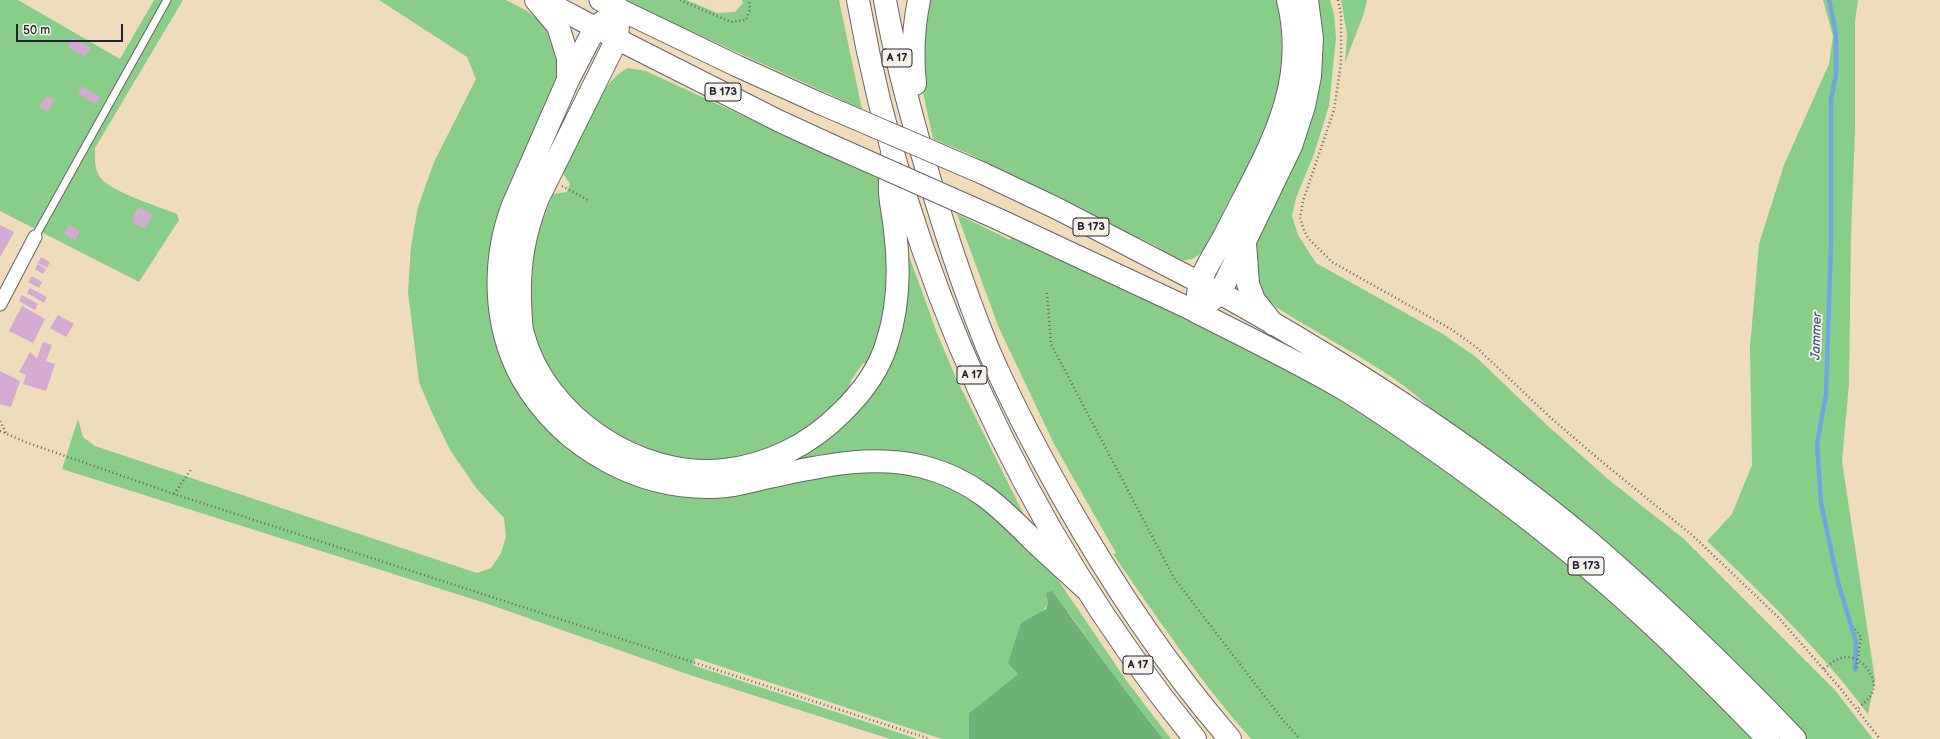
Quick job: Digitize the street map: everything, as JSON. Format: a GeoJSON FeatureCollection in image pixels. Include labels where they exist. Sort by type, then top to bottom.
{"type":"FeatureCollection","features":[{"type":"Feature","properties":{"kind":"highway"},"geometry":{"type":"LineString","coordinates":[[536,0],[558,26],[568,58],[568,80]]}},
{"type":"Feature","properties":{"kind":"highway","name":"A 17"},"geometry":{"type":"LineString","coordinates":[[858,0],[865,39],[892,148],[918,234],[961,350],[990,414],[1020,474],[1085,588],[1145,674],[1195,739]]}},
{"type":"Feature","properties":{"kind":"highway","name":"A 17"},"geometry":{"type":"LineString","coordinates":[[885,0],[890,28],[911,115],[942,223],[964,288],[989,350],[1014,405],[1044,464],[1112,580],[1180,677],[1230,739]]}},
{"type":"Feature","properties":{"kind":"highway"},"geometry":{"type":"LineString","coordinates":[[911,115],[916,89],[912,58],[913,34],[919,0]]}},
{"type":"Feature","properties":{"kind":"highway"},"geometry":{"type":"LineString","coordinates":[[1197,312],[1200,283],[1274,137],[1287,103],[1293,73],[1294,54],[1293,30],[1288,0]]}},
{"type":"Feature","properties":{"kind":"highway"},"geometry":{"type":"LineString","coordinates":[[1197,312],[1220,293],[1291,146],[1304,106],[1310,76],[1312,38],[1307,0]]}},
{"type":"Feature","properties":{"kind":"highway"},"geometry":{"type":"LineString","coordinates":[[619,9],[594,28],[568,80],[505,225],[498,280],[500,310],[507,339],[518,369],[530,392],[562,429],[579,444],[602,459],[627,471],[655,480],[678,485],[701,487],[729,486],[823,466],[881,460],[903,462],[925,467],[962,481],[997,505],[1085,588]]}},
{"type":"Feature","properties":{"kind":"highway"},"geometry":{"type":"LineString","coordinates":[[619,9],[617,39],[547,180],[528,224],[523,247],[520,275],[522,333],[541,376],[567,410],[585,427],[628,453],[669,466],[694,470],[724,470],[751,465],[774,458],[798,447],[832,423],[860,394],[887,345],[895,314],[899,286],[899,264],[890,192],[892,148]]}},
{"type":"Feature","properties":{"kind":"highway"},"geometry":{"type":"LineString","coordinates":[[1245,242],[1248,284],[1254,300],[1274,324]]}},
{"type":"Feature","properties":{"kind":"highway","name":"B 173"},"geometry":{"type":"LineString","coordinates":[[1220,293],[1274,324],[1406,406],[1528,494],[1587,541],[1681,624],[1749,690],[1795,739]]}},
{"type":"Feature","properties":{"kind":"highway","name":"B 173"},"geometry":{"type":"LineString","coordinates":[[1197,312],[1302,366],[1344,390],[1399,425],[1494,493],[1547,534],[1641,613],[1768,739]]}},
{"type":"Feature","properties":{"kind":"main road","name":"B 173"},"geometry":{"type":"LineString","coordinates":[[543,0],[594,28],[779,121],[998,219],[1197,312]]}},
{"type":"Feature","properties":{"kind":"main road","name":"B 173"},"geometry":{"type":"LineString","coordinates":[[600,0],[723,60],[1056,208],[1220,293]]}},
{"type":"Feature","properties":{"kind":"street"},"geometry":{"type":"LineString","coordinates":[[0,304],[35,237]]}},
{"type":"Feature","properties":{"kind":"lane"},"geometry":{"type":"LineString","coordinates":[[35,237],[167,0]]}},
{"type":"Feature","properties":{"kind":"path"},"geometry":{"type":"LineString","coordinates":[[680,0],[731,22],[746,20],[750,9],[749,0]]}},
{"type":"Feature","properties":{"kind":"path"},"geometry":{"type":"LineString","coordinates":[[1338,0],[1342,21],[1341,63],[1334,110],[1303,201],[1300,217],[1302,228],[1308,238],[1332,262],[1451,329],[1476,347],[1573,437],[1692,535],[1778,617],[1824,669],[1880,739]]}},
{"type":"Feature","properties":{"kind":"path"},"geometry":{"type":"LineString","coordinates":[[547,180],[568,188],[588,200]]}},
{"type":"Feature","properties":{"kind":"path"},"geometry":{"type":"LineString","coordinates":[[1047,293],[1051,344],[1174,578],[1282,719],[1300,739]]}},
{"type":"Feature","properties":{"kind":"path"},"geometry":{"type":"LineString","coordinates":[[0,422],[6,434]]}},
{"type":"Feature","properties":{"kind":"path"},"geometry":{"type":"LineString","coordinates":[[0,431],[28,443],[174,494],[930,739]]}},
{"type":"Feature","properties":{"kind":"path"},"geometry":{"type":"LineString","coordinates":[[174,494],[192,468]]}},
{"type":"Feature","properties":{"kind":"path"},"geometry":{"type":"LineString","coordinates":[[1855,629],[1861,637],[1856,671]]}},
{"type":"Feature","properties":{"kind":"path"},"geometry":{"type":"LineString","coordinates":[[1824,669],[1834,661],[1846,657],[1858,659],[1863,663],[1874,682],[1873,691],[1857,710]]}},
{"type":"Feature","properties":{"kind":"green space"},"geometry":{"type":"Polygon","coordinates":[[[0,0],[18,0],[120,59],[154,0],[183,0],[95,148],[96,169],[104,182],[123,193],[177,214],[179,220],[139,282],[0,211],[0,0]]]}},
{"type":"Feature","properties":{"kind":"green space"},"geometry":{"type":"Polygon","coordinates":[[[379,0],[506,0],[527,11],[548,27],[559,47],[558,80],[492,267],[579,451],[822,473],[902,469],[976,497],[1054,574],[1126,680],[1171,739],[1163,739],[1068,612],[1048,602],[1041,613],[1021,623],[1018,674],[969,713],[969,739],[942,739],[695,658],[693,665],[918,739],[890,739],[690,675],[485,603],[62,469],[78,419],[83,437],[95,446],[477,573],[491,568],[501,553],[506,537],[504,518],[477,489],[450,450],[433,415],[419,382],[408,292],[411,246],[418,207],[434,162],[476,79],[467,57],[379,0]]]}},
{"type":"Feature","properties":{"kind":"green space"},"geometry":{"type":"Polygon","coordinates":[[[622,0],[687,0],[717,13],[735,12],[743,3],[742,0],[839,0],[862,109],[622,0]]]}},
{"type":"Feature","properties":{"kind":"green space"},"geometry":{"type":"Polygon","coordinates":[[[925,0],[1281,0],[1286,33],[1281,89],[1267,126],[1237,191],[1227,204],[1222,220],[1203,252],[1192,259],[1180,261],[1163,254],[1156,246],[1139,238],[1133,241],[978,163],[976,157],[933,139],[921,83],[925,0]]]}},
{"type":"Feature","properties":{"kind":"green space"},"geometry":{"type":"Polygon","coordinates":[[[1314,0],[1330,0],[1334,14],[1336,38],[1329,106],[1314,154],[1296,198],[1292,216],[1298,235],[1316,263],[1443,334],[1476,357],[1548,426],[1609,480],[1684,539],[1834,689],[1873,739],[1806,739],[1757,685],[1419,398],[1391,376],[1284,312],[1270,302],[1258,290],[1254,243],[1314,0]]]}},
{"type":"Feature","properties":{"kind":"green space"},"geometry":{"type":"Polygon","coordinates":[[[1341,0],[1367,0],[1364,13],[1345,63],[1347,35],[1341,0]]]}},
{"type":"Feature","properties":{"kind":"green space"},"geometry":{"type":"Polygon","coordinates":[[[1823,0],[1858,0],[1855,21],[1855,132],[1851,236],[1849,384],[1842,461],[1875,680],[1868,714],[1831,668],[1771,603],[1707,541],[1732,514],[1752,465],[1750,347],[1759,244],[1784,165],[1829,64],[1833,36],[1823,0]]]}},
{"type":"Feature","properties":{"kind":"green space"},"geometry":{"type":"Polygon","coordinates":[[[628,68],[646,71],[879,179],[887,213],[892,286],[870,366],[863,363],[852,379],[845,398],[813,426],[772,447],[750,454],[722,460],[693,459],[649,450],[602,429],[552,383],[530,333],[531,291],[535,248],[542,221],[553,194],[567,192],[570,184],[562,172],[590,114],[607,86],[628,68]]]}},
{"type":"Feature","properties":{"kind":"green space"},"geometry":{"type":"Polygon","coordinates":[[[957,214],[1010,240],[1013,235],[1146,299],[1308,381],[1425,452],[1515,519],[1628,613],[1753,739],[1251,739],[1214,695],[1113,554],[1116,553],[1054,444],[999,328],[957,214]]]}},
{"type":"Feature","properties":{"kind":"green space"},"geometry":{"type":"Polygon","coordinates":[[[908,253],[937,333],[956,378],[1025,517],[1023,519],[963,474],[767,470],[858,405],[908,253]]]}},
{"type":"Feature","properties":{"kind":"green space"},"geometry":{"type":"Polygon","coordinates":[[[1052,591],[1163,739],[969,739],[969,713],[1018,674],[1008,663],[1021,623],[1046,609],[1048,602],[1046,593],[1052,591]]]}},
{"type":"Feature","properties":{"kind":"building"},"geometry":{"type":"Polygon","coordinates":[[[73,38],[91,48],[85,57],[68,47],[73,38]]]}},
{"type":"Feature","properties":{"kind":"building"},"geometry":{"type":"Polygon","coordinates":[[[82,86],[100,97],[96,104],[78,94],[82,86]]]}},
{"type":"Feature","properties":{"kind":"building"},"geometry":{"type":"Polygon","coordinates":[[[46,96],[54,100],[48,112],[39,107],[46,96]]]}},
{"type":"Feature","properties":{"kind":"building"},"geometry":{"type":"Polygon","coordinates":[[[138,207],[153,214],[145,229],[131,222],[138,207]]]}},
{"type":"Feature","properties":{"kind":"building"},"geometry":{"type":"Polygon","coordinates":[[[0,225],[14,232],[0,257],[0,225]]]}},
{"type":"Feature","properties":{"kind":"building"},"geometry":{"type":"Polygon","coordinates":[[[69,225],[80,231],[75,240],[64,234],[69,225]]]}},
{"type":"Feature","properties":{"kind":"building"},"geometry":{"type":"Polygon","coordinates":[[[41,257],[50,262],[47,268],[38,263],[41,257]]]}},
{"type":"Feature","properties":{"kind":"building"},"geometry":{"type":"Polygon","coordinates":[[[38,264],[46,269],[43,274],[35,269],[38,264]]]}},
{"type":"Feature","properties":{"kind":"building"},"geometry":{"type":"Polygon","coordinates":[[[32,276],[42,282],[39,288],[28,282],[32,276]]]}},
{"type":"Feature","properties":{"kind":"building"},"geometry":{"type":"Polygon","coordinates":[[[30,288],[47,297],[44,303],[27,293],[30,288]]]}},
{"type":"Feature","properties":{"kind":"building"},"geometry":{"type":"Polygon","coordinates":[[[22,295],[38,304],[35,310],[19,301],[22,295]]]}},
{"type":"Feature","properties":{"kind":"building"},"geometry":{"type":"Polygon","coordinates":[[[22,306],[45,319],[33,343],[9,331],[22,306]]]}},
{"type":"Feature","properties":{"kind":"building"},"geometry":{"type":"Polygon","coordinates":[[[58,315],[74,324],[66,337],[50,328],[58,315]]]}},
{"type":"Feature","properties":{"kind":"building"},"geometry":{"type":"Polygon","coordinates":[[[43,342],[52,345],[46,361],[55,364],[46,391],[23,384],[26,375],[19,372],[30,352],[37,358],[43,342]]]}},
{"type":"Feature","properties":{"kind":"building"},"geometry":{"type":"Polygon","coordinates":[[[0,371],[20,381],[11,407],[0,404],[0,371]]]}},
{"type":"Feature","properties":{"kind":"waterway","name":"Jammer"},"geometry":{"type":"LineString","coordinates":[[1829,0],[1836,34],[1836,74],[1831,100],[1831,242],[1826,395],[1817,444],[1821,503],[1838,582],[1856,642],[1855,669]]}}]}
